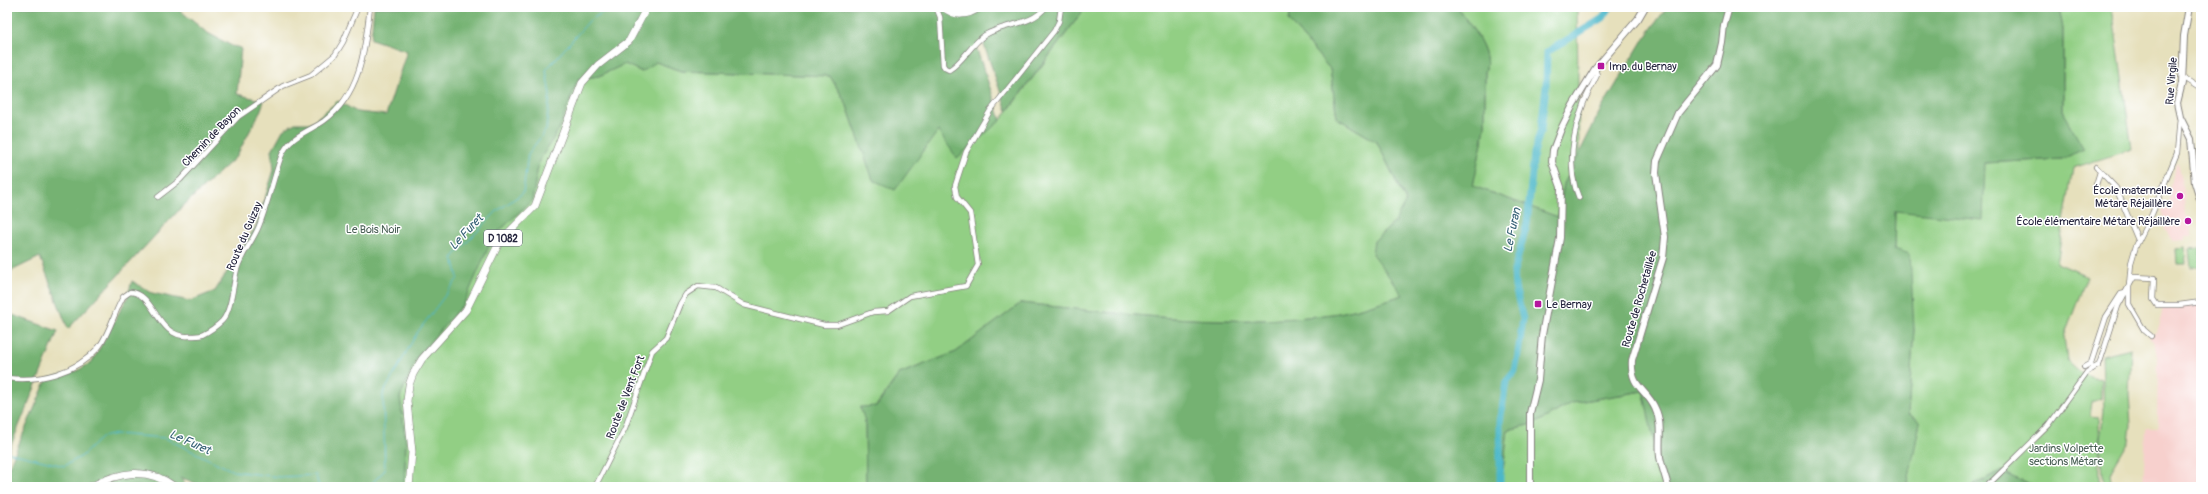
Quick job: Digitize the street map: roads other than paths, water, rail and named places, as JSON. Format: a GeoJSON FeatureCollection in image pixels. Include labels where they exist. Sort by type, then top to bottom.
{"type":"FeatureCollection","features":[{"type":"Feature","properties":{"kind":"main road","name":"D 1082"},"geometry":{"type":"LineString","coordinates":[[409,487],[412,452],[407,401],[409,385],[413,374],[422,359],[466,310],[500,241],[535,206],[582,83],[598,65],[629,41],[647,7]]}},
{"type":"Feature","properties":{"kind":"main road"},"geometry":{"type":"LineString","coordinates":[[944,8],[962,14],[971,12],[980,7]]}},
{"type":"Feature","properties":{"kind":"main road"},"geometry":{"type":"LineString","coordinates":[[90,487],[112,477],[135,473],[156,476],[174,487]]}},
{"type":"Feature","properties":{"kind":"street","name":"Chemin de Bayon"},"geometry":{"type":"LineString","coordinates":[[158,197],[180,180],[238,117],[283,86],[312,75],[335,55],[343,42],[358,7]]}},
{"type":"Feature","properties":{"kind":"street","name":"Route du Guizay"},"geometry":{"type":"LineString","coordinates":[[7,378],[18,380],[51,376],[75,368],[99,347],[123,297],[130,292],[141,296],[165,327],[171,333],[179,336],[201,336],[222,320],[231,298],[241,259],[260,222],[282,155],[289,143],[298,135],[323,122],[338,109],[353,90],[366,42],[370,7]]}},
{"type":"Feature","properties":{"kind":"street"},"geometry":{"type":"LineString","coordinates":[[936,7],[940,17],[944,65],[945,68],[950,70],[985,36],[1006,26],[1031,20],[1040,15],[1046,7]]}},
{"type":"Feature","properties":{"kind":"street","name":"Route de Vent Fort"},"geometry":{"type":"LineString","coordinates":[[595,487],[625,428],[652,351],[666,338],[680,304],[686,294],[698,286],[716,288],[744,305],[824,325],[837,325],[873,312],[888,311],[910,296],[966,286],[978,265],[970,213],[957,197],[955,186],[966,152],[990,111],[1054,31],[1059,21],[1061,7]]}},
{"type":"Feature","properties":{"kind":"street"},"geometry":{"type":"LineString","coordinates":[[1530,487],[1530,413],[1538,380],[1542,335],[1560,245],[1562,187],[1552,162],[1553,150],[1571,109],[1595,69],[1638,19],[1645,7]]}},
{"type":"Feature","properties":{"kind":"street","name":"Route de Rochetaillée"},"geometry":{"type":"LineString","coordinates":[[1668,487],[1660,456],[1660,421],[1655,407],[1634,380],[1632,370],[1632,360],[1663,258],[1664,238],[1656,173],[1657,161],[1678,113],[1717,64],[1722,43],[1724,25],[1730,7]]}},
{"type":"Feature","properties":{"kind":"street","name":"Rue Virgile"},"geometry":{"type":"LineString","coordinates":[[2189,7],[2184,36],[2182,77],[2177,103],[2180,117],[2191,139],[2195,183],[2201,202]]}},
{"type":"Feature","properties":{"kind":"street"},"geometry":{"type":"LineString","coordinates":[[1579,198],[1573,182],[1572,151],[1584,102],[1597,75],[1595,69]]}},
{"type":"Feature","properties":{"kind":"street"},"geometry":{"type":"LineString","coordinates":[[2182,77],[2201,89]]}},
{"type":"Feature","properties":{"kind":"street"},"geometry":{"type":"LineString","coordinates":[[2151,336],[2144,330],[2129,304],[2131,263],[2138,240],[2152,214],[2177,153],[2180,117]]}},
{"type":"Feature","properties":{"kind":"street"},"geometry":{"type":"LineString","coordinates":[[2096,168],[2116,188],[2138,240]]}},
{"type":"Feature","properties":{"kind":"street"},"geometry":{"type":"LineString","coordinates":[[2094,188],[2100,172]]}},
{"type":"Feature","properties":{"kind":"street"},"geometry":{"type":"LineString","coordinates":[[1986,487],[2000,471],[2045,429],[2087,372],[2099,365],[2118,306],[2134,277],[2154,278],[2153,299],[2157,304],[2179,305],[2201,302]]}},
{"type":"Feature","properties":{"kind":"street"},"geometry":{"type":"LineString","coordinates":[[2092,369],[2091,363],[2106,317],[2121,294],[2126,293]]}},
{"type":"Feature","properties":{"kind":"street"},"geometry":{"type":"LineString","coordinates":[[2084,366],[2091,363]]}},
{"type":"Feature","properties":{"kind":"waterway","name":"Le Furet"},"geometry":{"type":"LineString","coordinates":[[368,487],[385,470],[383,394],[417,333],[458,278],[453,257],[497,211],[523,193],[528,154],[546,130],[550,95],[546,70],[589,21],[611,7]]}},
{"type":"Feature","properties":{"kind":"waterway","name":"Le Furan"},"geometry":{"type":"LineString","coordinates":[[1500,487],[1500,422],[1506,382],[1515,371],[1523,319],[1515,287],[1514,271],[1527,224],[1534,153],[1541,129],[1546,87],[1547,52],[1603,18],[1610,7]]}},
{"type":"Feature","properties":{"kind":"waterway","name":"Le Furet"},"geometry":{"type":"LineString","coordinates":[[7,452],[64,466],[82,456],[102,437],[116,434],[165,438],[233,471],[279,477],[316,475],[319,487]]}},
{"type":"Feature","properties":{"kind":"place","name":"Imp. du Bernay"},"geometry":{"type":"Point","coordinates":[1601,66]}},
{"type":"Feature","properties":{"kind":"place","name":"École maternelle Métare Réjaillère"},"geometry":{"type":"Point","coordinates":[2180,196]}},
{"type":"Feature","properties":{"kind":"place","name":"École élémentaire Métare Réjaillère"},"geometry":{"type":"Point","coordinates":[2188,221]}},
{"type":"Feature","properties":{"kind":"place","name":"Le Bernay"},"geometry":{"type":"Point","coordinates":[1538,304]}},
{"type":"Feature","properties":{"kind":"park label","name":"Le Bois Noir"},"geometry":{"type":"Point","coordinates":[373,229]}},
{"type":"Feature","properties":{"kind":"park label","name":"Jardins Volpette sections Métare"},"geometry":{"type":"Point","coordinates":[2066,454]}}]}
